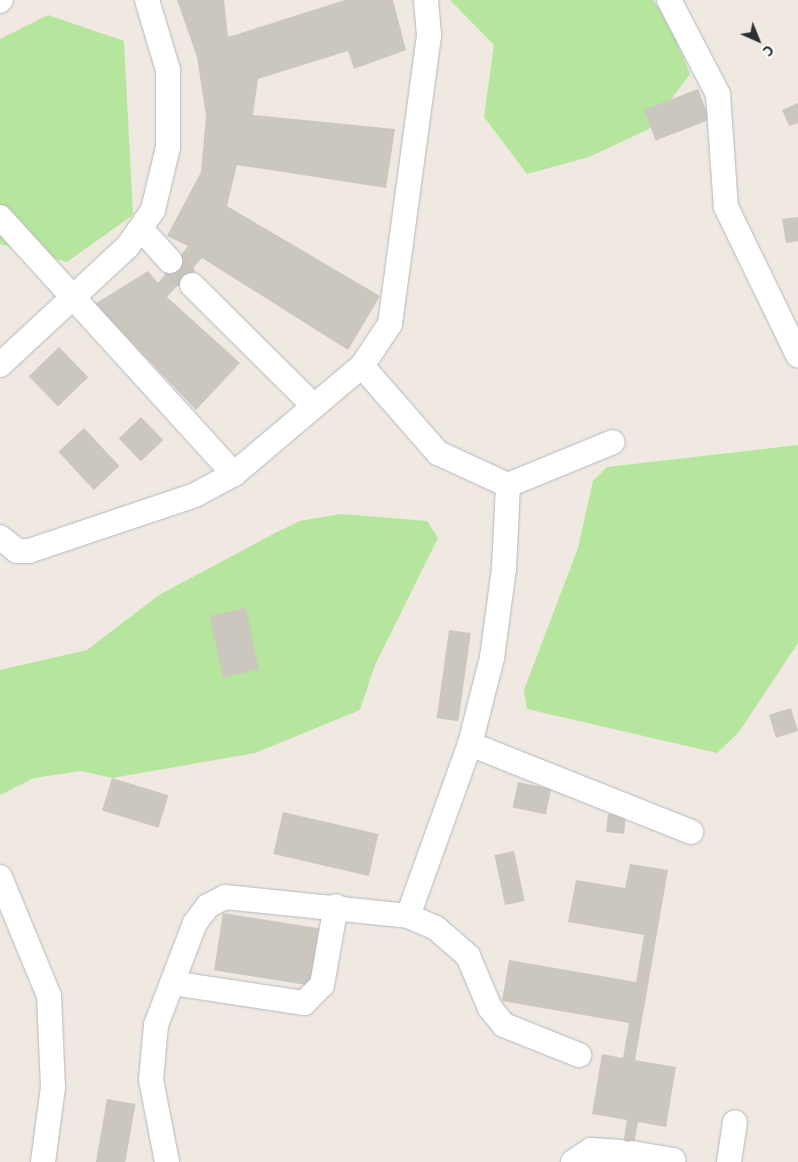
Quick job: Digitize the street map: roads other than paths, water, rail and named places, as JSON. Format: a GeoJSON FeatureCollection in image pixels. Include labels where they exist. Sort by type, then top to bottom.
{"type":"FeatureCollection","features":[{"type":"Feature","properties":{"kind":"street"},"geometry":{"type":"LineString","coordinates":[[0,365],[142,230],[153,210],[168,147],[168,70],[147,0]]}},
{"type":"Feature","properties":{"kind":"street"},"geometry":{"type":"LineString","coordinates":[[0,537],[17,551],[29,551],[195,495],[234,474],[313,405],[362,366],[390,324],[429,35],[426,0]]}},
{"type":"Feature","properties":{"kind":"street"},"geometry":{"type":"LineString","coordinates":[[669,0],[718,94],[726,207],[798,355]]}},
{"type":"Feature","properties":{"kind":"street"},"geometry":{"type":"LineString","coordinates":[[0,217],[74,296],[234,474]]}},
{"type":"Feature","properties":{"kind":"street"},"geometry":{"type":"LineString","coordinates":[[142,230],[170,261]]}},
{"type":"Feature","properties":{"kind":"street"},"geometry":{"type":"LineString","coordinates":[[192,285],[313,405]]}},
{"type":"Feature","properties":{"kind":"street"},"geometry":{"type":"LineString","coordinates":[[362,366],[438,453],[508,484],[613,442]]}},
{"type":"Feature","properties":{"kind":"street"},"geometry":{"type":"LineString","coordinates":[[408,916],[470,744],[492,658],[504,568],[508,484]]}},
{"type":"Feature","properties":{"kind":"street"},"geometry":{"type":"LineString","coordinates":[[470,744],[691,832]]}},
{"type":"Feature","properties":{"kind":"street"},"geometry":{"type":"LineString","coordinates":[[0,877],[49,996],[53,1088],[43,1162]]}},
{"type":"Feature","properties":{"kind":"street"},"geometry":{"type":"LineString","coordinates":[[168,1162],[151,1080],[156,1025],[195,923],[216,901],[234,895],[408,916],[436,928],[468,956],[490,1008],[504,1025],[579,1055]]}},
{"type":"Feature","properties":{"kind":"street"},"geometry":{"type":"LineString","coordinates":[[172,983],[304,1002],[322,985],[336,906]]}},
{"type":"Feature","properties":{"kind":"street"},"geometry":{"type":"LineString","coordinates":[[729,1162],[735,1122]]}},
{"type":"Feature","properties":{"kind":"street"},"geometry":{"type":"LineString","coordinates":[[573,1162],[591,1150],[627,1152],[673,1160]]}},
{"type":"Feature","properties":{"kind":"tunnel"},"geometry":{"type":"LineString","coordinates":[[170,261],[192,285]]}}]}
